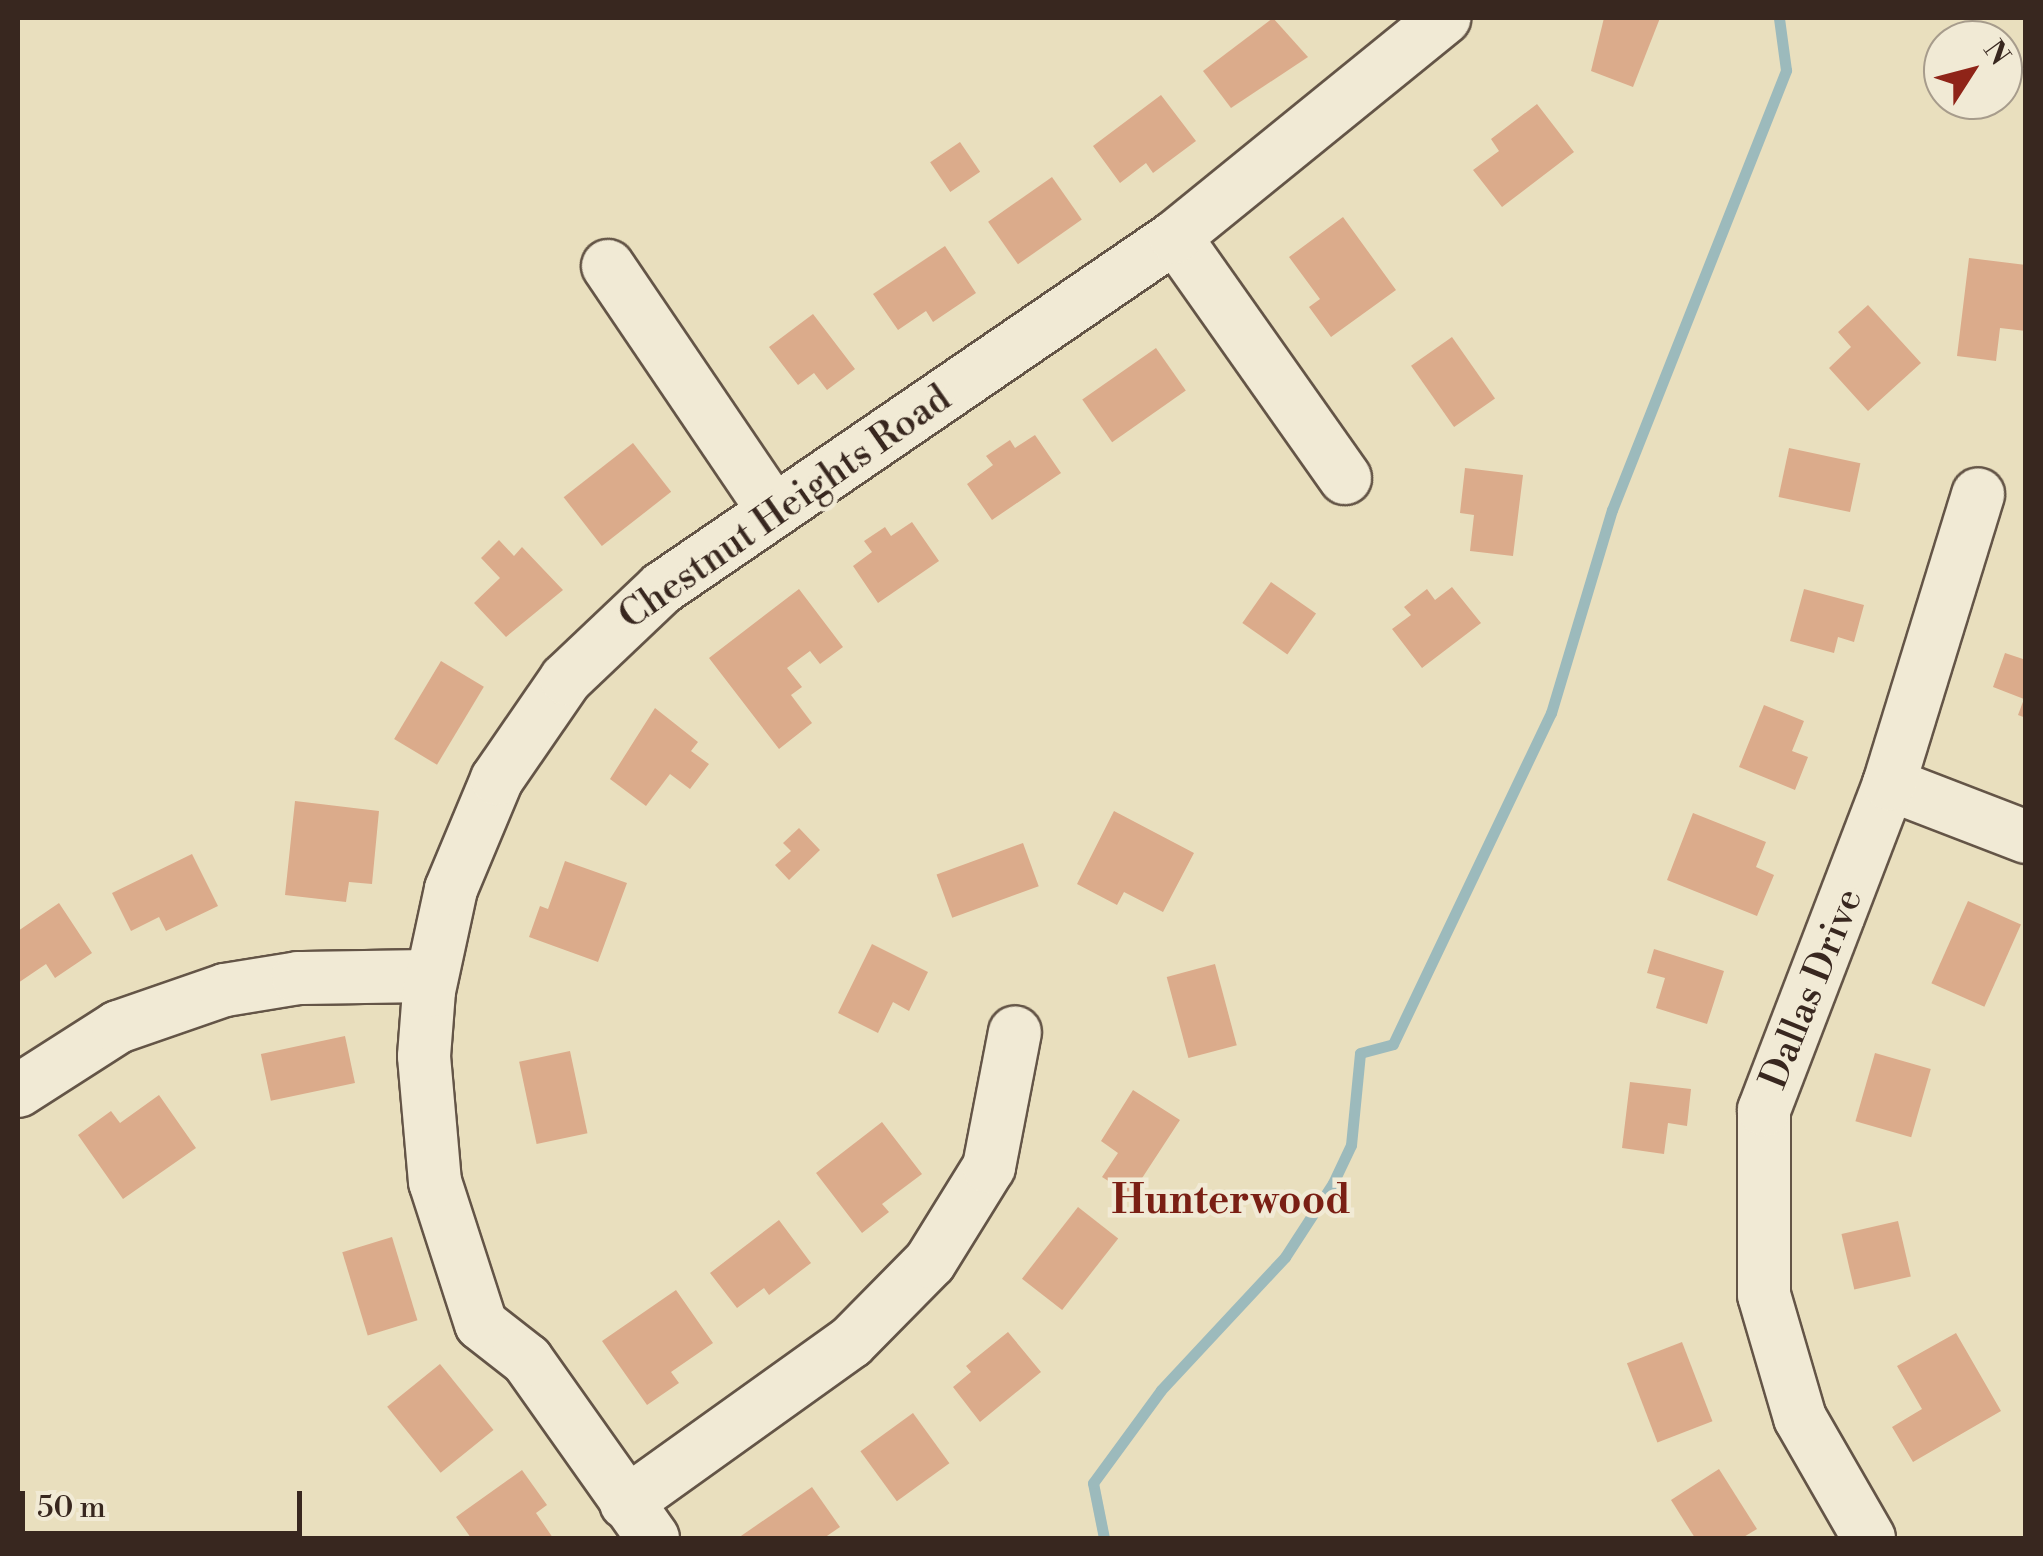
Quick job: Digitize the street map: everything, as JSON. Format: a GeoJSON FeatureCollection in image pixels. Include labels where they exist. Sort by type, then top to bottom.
{"type":"FeatureCollection","features":[{"type":"Feature","properties":{"kind":"street","name":"Chestnut Heights Road"},"geometry":{"type":"LineString","coordinates":[[640,1520],[527,1360],[480,1324],[458,1272],[427,1119],[432,976],[462,858],[497,779],[531,724],[610,631],[773,510],[1176,237],[1444,18]]}},
{"type":"Feature","properties":{"kind":"street"},"geometry":{"type":"LineString","coordinates":[[1176,237],[1345,478]]}},
{"type":"Feature","properties":{"kind":"street"},"geometry":{"type":"LineString","coordinates":[[608,266],[773,510]]}},
{"type":"Feature","properties":{"kind":"street","name":"Dallas Drive"},"geometry":{"type":"LineString","coordinates":[[1868,1538],[1800,1418],[1764,1295],[1764,1110],[1890,784],[1978,494]]}},
{"type":"Feature","properties":{"kind":"street"},"geometry":{"type":"LineString","coordinates":[[1890,784],[2026,837]]}},
{"type":"Feature","properties":{"kind":"street"},"geometry":{"type":"LineString","coordinates":[[18,1091],[118,1028],[225,990],[298,978],[432,976]]}},
{"type":"Feature","properties":{"kind":"street"},"geometry":{"type":"LineString","coordinates":[[640,1520],[851,1342],[930,1262],[989,1166],[1015,1032]]}},
{"type":"Feature","properties":{"kind":"building"},"geometry":{"type":"Polygon","coordinates":[[[1273,18],[1308,57],[1231,108],[1203,71],[1273,18]]]}},
{"type":"Feature","properties":{"kind":"building"},"geometry":{"type":"Polygon","coordinates":[[[1604,18],[1660,18],[1633,87],[1591,71],[1604,18]]]}},
{"type":"Feature","properties":{"kind":"building"},"geometry":{"type":"Polygon","coordinates":[[[1161,95],[1196,141],[1153,173],[1146,163],[1120,183],[1093,146],[1161,95]]]}},
{"type":"Feature","properties":{"kind":"building"},"geometry":{"type":"Polygon","coordinates":[[[1537,104],[1574,152],[1502,207],[1473,170],[1499,151],[1491,139],[1537,104]]]}},
{"type":"Feature","properties":{"kind":"building"},"geometry":{"type":"Polygon","coordinates":[[[960,142],[980,172],[950,192],[930,162],[960,142]]]}},
{"type":"Feature","properties":{"kind":"building"},"geometry":{"type":"Polygon","coordinates":[[[1052,177],[1082,220],[1018,264],[988,222],[1052,177]]]}},
{"type":"Feature","properties":{"kind":"building"},"geometry":{"type":"Polygon","coordinates":[[[1343,217],[1396,290],[1331,337],[1309,307],[1320,299],[1289,257],[1343,217]]]}},
{"type":"Feature","properties":{"kind":"building"},"geometry":{"type":"Polygon","coordinates":[[[945,246],[976,293],[933,322],[926,311],[898,330],[873,294],[945,246]]]}},
{"type":"Feature","properties":{"kind":"building"},"geometry":{"type":"Polygon","coordinates":[[[1969,258],[2026,265],[2026,331],[2000,328],[1996,361],[1957,356],[1969,258]]]}},
{"type":"Feature","properties":{"kind":"building"},"geometry":{"type":"Polygon","coordinates":[[[1868,305],[1921,363],[1868,411],[1829,368],[1851,347],[1838,332],[1868,305]]]}},
{"type":"Feature","properties":{"kind":"building"},"geometry":{"type":"Polygon","coordinates":[[[813,314],[855,369],[827,390],[814,373],[798,385],[769,347],[813,314]]]}},
{"type":"Feature","properties":{"kind":"building"},"geometry":{"type":"Polygon","coordinates":[[[1452,337],[1495,398],[1454,427],[1411,366],[1452,337]]]}},
{"type":"Feature","properties":{"kind":"building"},"geometry":{"type":"Polygon","coordinates":[[[1156,348],[1186,391],[1112,442],[1082,400],[1156,348]]]}},
{"type":"Feature","properties":{"kind":"building"},"geometry":{"type":"Polygon","coordinates":[[[1035,435],[1061,473],[992,520],[967,484],[993,465],[986,456],[1010,440],[1015,448],[1035,435]]]}},
{"type":"Feature","properties":{"kind":"building"},"geometry":{"type":"Polygon","coordinates":[[[633,443],[671,492],[602,546],[564,497],[633,443]]]}},
{"type":"Feature","properties":{"kind":"building"},"geometry":{"type":"Polygon","coordinates":[[[1789,448],[1860,463],[1850,512],[1779,497],[1789,448]]]}},
{"type":"Feature","properties":{"kind":"building"},"geometry":{"type":"Polygon","coordinates":[[[1465,468],[1523,475],[1513,556],[1470,551],[1474,515],[1460,513],[1465,468]]]}},
{"type":"Feature","properties":{"kind":"building"},"geometry":{"type":"Polygon","coordinates":[[[912,522],[939,561],[878,603],[853,566],[872,552],[864,541],[885,527],[891,536],[912,522]]]}},
{"type":"Feature","properties":{"kind":"building"},"geometry":{"type":"Polygon","coordinates":[[[499,540],[514,556],[522,547],[563,590],[506,637],[474,603],[500,578],[481,558],[499,540]]]}},
{"type":"Feature","properties":{"kind":"building"},"geometry":{"type":"Polygon","coordinates":[[[1271,582],[1316,614],[1287,655],[1242,623],[1271,582]]]}},
{"type":"Feature","properties":{"kind":"building"},"geometry":{"type":"Polygon","coordinates":[[[1452,587],[1481,623],[1422,668],[1392,629],[1411,615],[1404,607],[1427,589],[1435,600],[1452,587]]]}},
{"type":"Feature","properties":{"kind":"building"},"geometry":{"type":"Polygon","coordinates":[[[799,589],[843,647],[820,664],[810,651],[787,668],[802,687],[791,695],[812,723],[779,749],[709,658],[799,589]]]}},
{"type":"Feature","properties":{"kind":"building"},"geometry":{"type":"Polygon","coordinates":[[[1804,589],[1864,605],[1854,642],[1838,637],[1834,653],[1790,641],[1804,589]]]}},
{"type":"Feature","properties":{"kind":"building"},"geometry":{"type":"Polygon","coordinates":[[[2005,653],[2026,660],[2026,718],[2018,715],[2024,699],[1993,687],[2005,653]]]}},
{"type":"Feature","properties":{"kind":"building"},"geometry":{"type":"Polygon","coordinates":[[[441,661],[484,687],[437,765],[394,739],[441,661]]]}},
{"type":"Feature","properties":{"kind":"building"},"geometry":{"type":"Polygon","coordinates":[[[1764,705],[1804,721],[1792,751],[1808,757],[1795,790],[1739,767],[1764,705]]]}},
{"type":"Feature","properties":{"kind":"building"},"geometry":{"type":"Polygon","coordinates":[[[655,708],[698,742],[691,751],[709,764],[690,789],[670,774],[646,806],[610,779],[655,708]]]}},
{"type":"Feature","properties":{"kind":"building"},"geometry":{"type":"Polygon","coordinates":[[[295,801],[379,811],[372,884],[349,882],[346,902],[285,895],[295,801]]]}},
{"type":"Feature","properties":{"kind":"building"},"geometry":{"type":"Polygon","coordinates":[[[1114,811],[1194,853],[1163,912],[1124,892],[1117,905],[1077,884],[1114,811]]]}},
{"type":"Feature","properties":{"kind":"building"},"geometry":{"type":"Polygon","coordinates":[[[1693,813],[1766,842],[1756,867],[1774,875],[1757,916],[1667,880],[1693,813]]]}},
{"type":"Feature","properties":{"kind":"building"},"geometry":{"type":"Polygon","coordinates":[[[799,828],[820,850],[789,880],[775,865],[791,851],[783,843],[799,828]]]}},
{"type":"Feature","properties":{"kind":"building"},"geometry":{"type":"Polygon","coordinates":[[[1023,843],[1039,886],[952,918],[937,874],[1023,843]]]}},
{"type":"Feature","properties":{"kind":"building"},"geometry":{"type":"Polygon","coordinates":[[[192,854],[218,906],[166,931],[159,917],[131,931],[112,893],[192,854]]]}},
{"type":"Feature","properties":{"kind":"building"},"geometry":{"type":"Polygon","coordinates":[[[565,861],[627,883],[598,962],[529,937],[540,906],[548,909],[565,861]]]}},
{"type":"Feature","properties":{"kind":"building"},"geometry":{"type":"Polygon","coordinates":[[[1968,901],[2021,925],[1984,1007],[1931,983],[1968,901]]]}},
{"type":"Feature","properties":{"kind":"building"},"geometry":{"type":"Polygon","coordinates":[[[59,903],[92,953],[55,978],[46,964],[18,983],[18,931],[59,903]]]}},
{"type":"Feature","properties":{"kind":"building"},"geometry":{"type":"Polygon","coordinates":[[[872,944],[928,972],[909,1011],[893,1002],[878,1033],[838,1013],[872,944]]]}},
{"type":"Feature","properties":{"kind":"building"},"geometry":{"type":"Polygon","coordinates":[[[1654,949],[1724,971],[1707,1024],[1656,1008],[1665,978],[1647,973],[1654,949]]]}},
{"type":"Feature","properties":{"kind":"building"},"geometry":{"type":"Polygon","coordinates":[[[1215,964],[1237,1045],[1188,1058],[1167,977],[1215,964]]]}},
{"type":"Feature","properties":{"kind":"building"},"geometry":{"type":"Polygon","coordinates":[[[345,1036],[355,1083],[271,1101],[261,1054],[345,1036]]]}},
{"type":"Feature","properties":{"kind":"building"},"geometry":{"type":"Polygon","coordinates":[[[570,1051],[587,1133],[537,1144],[519,1062],[570,1051]]]}},
{"type":"Feature","properties":{"kind":"building"},"geometry":{"type":"Polygon","coordinates":[[[1875,1053],[1931,1069],[1911,1137],[1855,1121],[1875,1053]]]}},
{"type":"Feature","properties":{"kind":"building"},"geometry":{"type":"Polygon","coordinates":[[[1630,1082],[1691,1089],[1687,1126],[1668,1123],[1664,1154],[1622,1148],[1630,1082]]]}},
{"type":"Feature","properties":{"kind":"building"},"geometry":{"type":"Polygon","coordinates":[[[1133,1090],[1180,1120],[1131,1195],[1102,1177],[1118,1153],[1101,1141],[1133,1090]]]}},
{"type":"Feature","properties":{"kind":"building"},"geometry":{"type":"Polygon","coordinates":[[[159,1095],[196,1148],[123,1199],[78,1135],[111,1111],[120,1123],[159,1095]]]}},
{"type":"Feature","properties":{"kind":"building"},"geometry":{"type":"Polygon","coordinates":[[[882,1122],[922,1174],[882,1204],[889,1212],[862,1233],[816,1173],[882,1122]]]}},
{"type":"Feature","properties":{"kind":"building"},"geometry":{"type":"Polygon","coordinates":[[[1078,1207],[1118,1238],[1062,1310],[1022,1279],[1078,1207]]]}},
{"type":"Feature","properties":{"kind":"building"},"geometry":{"type":"Polygon","coordinates":[[[779,1220],[811,1263],[769,1295],[764,1288],[737,1308],[710,1273],[779,1220]]]}},
{"type":"Feature","properties":{"kind":"building"},"geometry":{"type":"Polygon","coordinates":[[[1898,1221],[1911,1277],[1854,1290],[1841,1234],[1898,1221]]]}},
{"type":"Feature","properties":{"kind":"building"},"geometry":{"type":"Polygon","coordinates":[[[392,1237],[417,1320],[368,1335],[342,1252],[392,1237]]]}},
{"type":"Feature","properties":{"kind":"building"},"geometry":{"type":"Polygon","coordinates":[[[676,1290],[713,1343],[671,1372],[679,1383],[647,1405],[602,1341],[676,1290]]]}},
{"type":"Feature","properties":{"kind":"building"},"geometry":{"type":"Polygon","coordinates":[[[1008,1332],[1041,1372],[980,1422],[953,1387],[971,1372],[966,1366],[1008,1332]]]}},
{"type":"Feature","properties":{"kind":"building"},"geometry":{"type":"Polygon","coordinates":[[[1956,1333],[2001,1411],[1913,1462],[1892,1427],[1922,1409],[1897,1366],[1956,1333]]]}},
{"type":"Feature","properties":{"kind":"building"},"geometry":{"type":"Polygon","coordinates":[[[1682,1342],[1712,1421],[1657,1442],[1627,1363],[1682,1342]]]}},
{"type":"Feature","properties":{"kind":"building"},"geometry":{"type":"Polygon","coordinates":[[[440,1364],[493,1430],[441,1473],[387,1407],[440,1364]]]}},
{"type":"Feature","properties":{"kind":"building"},"geometry":{"type":"Polygon","coordinates":[[[913,1413],[949,1463],[897,1501],[860,1451],[913,1413]]]}},
{"type":"Feature","properties":{"kind":"building"},"geometry":{"type":"Polygon","coordinates":[[[1719,1469],[1757,1529],[1742,1538],[1695,1538],[1671,1500],[1719,1469]]]}},
{"type":"Feature","properties":{"kind":"building"},"geometry":{"type":"Polygon","coordinates":[[[522,1470],[547,1505],[536,1513],[553,1538],[471,1538],[456,1517],[522,1470]]]}},
{"type":"Feature","properties":{"kind":"building"},"geometry":{"type":"Polygon","coordinates":[[[812,1487],[840,1527],[824,1538],[738,1538],[812,1487]]]}},
{"type":"Feature","properties":{"kind":"waterway"},"geometry":{"type":"LineString","coordinates":[[1104,1538],[1093,1483],[1161,1390],[1285,1257],[1333,1183],[1351,1145],[1360,1053],[1393,1044],[1551,713],[1612,510],[1786,70],[1779,18]]}},
{"type":"Feature","properties":{"kind":"district","name":"Hunterwood"},"geometry":{"type":"Point","coordinates":[1231,1201]}}]}
